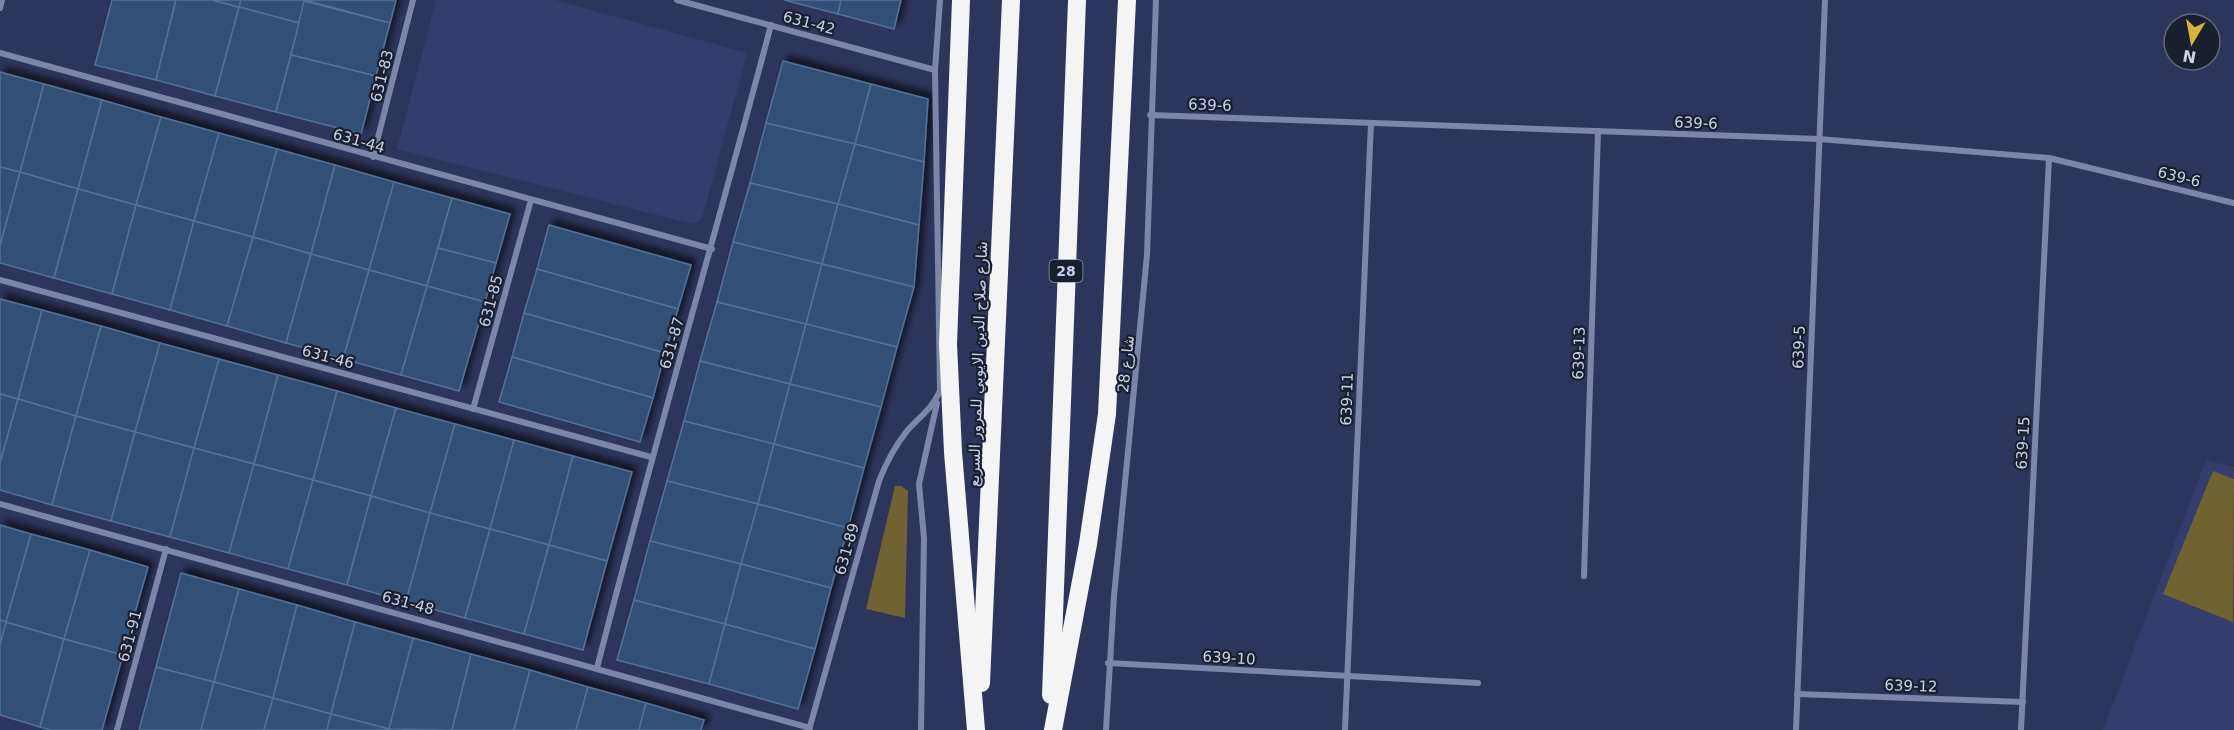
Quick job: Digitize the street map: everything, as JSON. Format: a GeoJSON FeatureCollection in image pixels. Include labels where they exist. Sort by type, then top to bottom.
{"type":"FeatureCollection","features":[{"type":"Feature","properties":{"kind":"highway"},"geometry":{"type":"LineString","coordinates":[[961,0],[948,344],[953,453],[977,730]]}},
{"type":"Feature","properties":{"kind":"highway","name":"شارع صلاح الدين الايوبي للمرور السريع"},"geometry":{"type":"LineString","coordinates":[[977,730],[989,540],[1011,0]]}},
{"type":"Feature","properties":{"kind":"highway","name":"28"},"geometry":{"type":"LineString","coordinates":[[1052,730],[1077,0]]}},
{"type":"Feature","properties":{"kind":"highway"},"geometry":{"type":"LineString","coordinates":[[1052,730],[1088,544],[1107,414],[1127,0]]}},
{"type":"Feature","properties":{"kind":"street"},"geometry":{"type":"LineString","coordinates":[[0,8],[2,0]]}},
{"type":"Feature","properties":{"kind":"street","name":"631-83"},"geometry":{"type":"LineString","coordinates":[[373,157],[413,0]]}},
{"type":"Feature","properties":{"kind":"street","name":"631-42"},"geometry":{"type":"LineString","coordinates":[[677,0],[935,70]]}},
{"type":"Feature","properties":{"kind":"street"},"geometry":{"type":"LineString","coordinates":[[940,0],[935,70],[940,391]]}},
{"type":"Feature","properties":{"kind":"street","name":"شارع 28"},"geometry":{"type":"LineString","coordinates":[[1106,730],[1108,663],[1147,255],[1150,115],[1156,0]]}},
{"type":"Feature","properties":{"kind":"street","name":"639-5"},"geometry":{"type":"LineString","coordinates":[[1796,730],[1825,0]]}},
{"type":"Feature","properties":{"kind":"street","name":"631-87"},"geometry":{"type":"LineString","coordinates":[[597,668],[651,458],[712,249],[771,25]]}},
{"type":"Feature","properties":{"kind":"street","name":"631-44"},"geometry":{"type":"LineString","coordinates":[[0,53],[712,249]]}},
{"type":"Feature","properties":{"kind":"street","name":"639-6"},"geometry":{"type":"LineString","coordinates":[[1150,115],[1819,139],[2049,158],[2234,203]]}},
{"type":"Feature","properties":{"kind":"street","name":"639-11"},"geometry":{"type":"LineString","coordinates":[[1345,730],[1371,123]]}},
{"type":"Feature","properties":{"kind":"street","name":"639-13"},"geometry":{"type":"LineString","coordinates":[[1584,576],[1598,131]]}},
{"type":"Feature","properties":{"kind":"street","name":"639-15"},"geometry":{"type":"LineString","coordinates":[[2021,730],[2049,158]]}},
{"type":"Feature","properties":{"kind":"street","name":"631-85"},"geometry":{"type":"LineString","coordinates":[[473,409],[531,200]]}},
{"type":"Feature","properties":{"kind":"street","name":"631-46"},"geometry":{"type":"LineString","coordinates":[[0,280],[651,458]]}},
{"type":"Feature","properties":{"kind":"street"},"geometry":{"type":"LineString","coordinates":[[921,730],[924,538],[919,484],[948,344]]}},
{"type":"Feature","properties":{"kind":"street","name":"631-89"},"geometry":{"type":"LineString","coordinates":[[810,729],[879,481],[898,443],[927,413],[940,391]]}},
{"type":"Feature","properties":{"kind":"street","name":"631-48"},"geometry":{"type":"LineString","coordinates":[[0,504],[810,729]]}},
{"type":"Feature","properties":{"kind":"street","name":"631-91"},"geometry":{"type":"LineString","coordinates":[[117,730],[166,549]]}},
{"type":"Feature","properties":{"kind":"street","name":"639-10"},"geometry":{"type":"LineString","coordinates":[[1108,663],[1478,683]]}},
{"type":"Feature","properties":{"kind":"street","name":"639-12"},"geometry":{"type":"LineString","coordinates":[[1797,694],[2023,702]]}},
{"type":"Feature","properties":{"kind":"shaded area"},"geometry":{"type":"Polygon","coordinates":[[[436,0],[555,0],[747,53],[702,218],[693,224],[397,149],[436,0]]]}},
{"type":"Feature","properties":{"kind":"shaded area"},"geometry":{"type":"Polygon","coordinates":[[[2206,460],[2234,467],[2234,730],[2103,730],[2206,460]]]}},
{"type":"Feature","properties":{"kind":"shaded area"},"geometry":{"type":"Polygon","coordinates":[[[2213,471],[2234,479],[2233,622],[2163,594],[2213,471]]]}},
{"type":"Feature","properties":{"kind":"shaded area"},"geometry":{"type":"Polygon","coordinates":[[[895,486],[901,486],[908,491],[905,618],[866,609],[895,486]]]}},
{"type":"Feature","properties":{"kind":"building"},"geometry":{"type":"Polygon","coordinates":[[[112,0],[176,0],[156,80],[95,65],[112,0]]]}},
{"type":"Feature","properties":{"kind":"building"},"geometry":{"type":"Polygon","coordinates":[[[176,0],[212,0],[239,7],[215,96],[156,80],[176,0]]]}},
{"type":"Feature","properties":{"kind":"building"},"geometry":{"type":"Polygon","coordinates":[[[212,0],[241,0],[239,7],[212,0]]]}},
{"type":"Feature","properties":{"kind":"building"},"geometry":{"type":"Polygon","coordinates":[[[241,0],[305,0],[299,23],[239,7],[241,0]]]}},
{"type":"Feature","properties":{"kind":"building"},"geometry":{"type":"Polygon","coordinates":[[[305,0],[396,0],[390,23],[305,0]]]}},
{"type":"Feature","properties":{"kind":"building"},"geometry":{"type":"Polygon","coordinates":[[[784,0],[841,0],[838,14],[784,0]]]}},
{"type":"Feature","properties":{"kind":"building"},"geometry":{"type":"Polygon","coordinates":[[[841,0],[901,0],[894,29],[838,14],[841,0]]]}},
{"type":"Feature","properties":{"kind":"building"},"geometry":{"type":"Polygon","coordinates":[[[304,1],[390,23],[376,76],[291,55],[304,1]]]}},
{"type":"Feature","properties":{"kind":"building"},"geometry":{"type":"Polygon","coordinates":[[[239,7],[299,23],[276,112],[215,96],[239,7]]]}},
{"type":"Feature","properties":{"kind":"building"},"geometry":{"type":"Polygon","coordinates":[[[291,55],[376,76],[361,134],[276,112],[291,55]]]}},
{"type":"Feature","properties":{"kind":"building"},"geometry":{"type":"Polygon","coordinates":[[[783,61],[871,84],[855,144],[766,123],[783,61]]]}},
{"type":"Feature","properties":{"kind":"building"},"geometry":{"type":"Polygon","coordinates":[[[0,72],[44,84],[20,172],[0,167],[0,72]]]}},
{"type":"Feature","properties":{"kind":"building"},"geometry":{"type":"Polygon","coordinates":[[[44,84],[102,100],[78,189],[20,172],[44,84]]]}},
{"type":"Feature","properties":{"kind":"building"},"geometry":{"type":"Polygon","coordinates":[[[871,84],[928,99],[924,162],[855,144],[871,84]]]}},
{"type":"Feature","properties":{"kind":"building"},"geometry":{"type":"Polygon","coordinates":[[[102,100],[161,117],[136,205],[78,189],[102,100]]]}},
{"type":"Feature","properties":{"kind":"building"},"geometry":{"type":"Polygon","coordinates":[[[161,117],[219,133],[194,221],[136,205],[161,117]]]}},
{"type":"Feature","properties":{"kind":"building"},"geometry":{"type":"Polygon","coordinates":[[[766,123],[855,144],[838,204],[750,183],[766,123]]]}},
{"type":"Feature","properties":{"kind":"building"},"geometry":{"type":"Polygon","coordinates":[[[219,133],[277,149],[253,237],[194,221],[219,133]]]}},
{"type":"Feature","properties":{"kind":"building"},"geometry":{"type":"Polygon","coordinates":[[[855,144],[924,162],[919,225],[838,204],[855,144]]]}},
{"type":"Feature","properties":{"kind":"building"},"geometry":{"type":"Polygon","coordinates":[[[277,149],[335,165],[311,254],[253,237],[277,149]]]}},
{"type":"Feature","properties":{"kind":"building"},"geometry":{"type":"Polygon","coordinates":[[[335,165],[394,182],[369,270],[311,254],[335,165]]]}},
{"type":"Feature","properties":{"kind":"building"},"geometry":{"type":"Polygon","coordinates":[[[0,167],[20,172],[0,246],[0,167]]]}},
{"type":"Feature","properties":{"kind":"building"},"geometry":{"type":"Polygon","coordinates":[[[20,172],[78,189],[54,278],[0,263],[0,246],[20,172]]]}},
{"type":"Feature","properties":{"kind":"building"},"geometry":{"type":"Polygon","coordinates":[[[394,182],[452,198],[427,286],[369,270],[394,182]]]}},
{"type":"Feature","properties":{"kind":"building"},"geometry":{"type":"Polygon","coordinates":[[[750,183],[838,204],[822,264],[733,242],[750,183]]]}},
{"type":"Feature","properties":{"kind":"building"},"geometry":{"type":"Polygon","coordinates":[[[78,189],[136,205],[112,294],[54,278],[78,189]]]}},
{"type":"Feature","properties":{"kind":"building"},"geometry":{"type":"Polygon","coordinates":[[[452,198],[510,214],[496,263],[438,248],[452,198]]]}},
{"type":"Feature","properties":{"kind":"building"},"geometry":{"type":"Polygon","coordinates":[[[838,204],[919,225],[914,287],[822,264],[838,204]]]}},
{"type":"Feature","properties":{"kind":"building"},"geometry":{"type":"Polygon","coordinates":[[[136,205],[194,221],[170,310],[112,294],[136,205]]]}},
{"type":"Feature","properties":{"kind":"building"},"geometry":{"type":"Polygon","coordinates":[[[194,221],[253,237],[227,326],[170,310],[194,221]]]}},
{"type":"Feature","properties":{"kind":"building"},"geometry":{"type":"Polygon","coordinates":[[[549,225],[691,265],[678,309],[537,269],[549,225]]]}},
{"type":"Feature","properties":{"kind":"building"},"geometry":{"type":"Polygon","coordinates":[[[253,237],[311,254],[286,343],[227,326],[253,237]]]}},
{"type":"Feature","properties":{"kind":"building"},"geometry":{"type":"Polygon","coordinates":[[[733,242],[822,264],[806,324],[717,302],[733,242]]]}},
{"type":"Feature","properties":{"kind":"building"},"geometry":{"type":"Polygon","coordinates":[[[438,248],[496,263],[485,302],[427,286],[438,248]]]}},
{"type":"Feature","properties":{"kind":"building"},"geometry":{"type":"Polygon","coordinates":[[[311,254],[369,270],[343,359],[286,343],[311,254]]]}},
{"type":"Feature","properties":{"kind":"building"},"geometry":{"type":"Polygon","coordinates":[[[822,264],[914,287],[897,347],[806,324],[822,264]]]}},
{"type":"Feature","properties":{"kind":"building"},"geometry":{"type":"Polygon","coordinates":[[[537,269],[678,309],[665,353],[524,313],[537,269]]]}},
{"type":"Feature","properties":{"kind":"building"},"geometry":{"type":"Polygon","coordinates":[[[369,270],[427,286],[401,375],[343,359],[369,270]]]}},
{"type":"Feature","properties":{"kind":"building"},"geometry":{"type":"Polygon","coordinates":[[[427,286],[485,302],[459,391],[401,375],[427,286]]]}},
{"type":"Feature","properties":{"kind":"building"},"geometry":{"type":"Polygon","coordinates":[[[0,299],[42,310],[18,399],[0,394],[0,299]]]}},
{"type":"Feature","properties":{"kind":"building"},"geometry":{"type":"Polygon","coordinates":[[[717,302],[806,324],[790,384],[700,361],[717,302]]]}},
{"type":"Feature","properties":{"kind":"building"},"geometry":{"type":"Polygon","coordinates":[[[42,310],[101,326],[76,416],[18,399],[42,310]]]}},
{"type":"Feature","properties":{"kind":"building"},"geometry":{"type":"Polygon","coordinates":[[[524,313],[665,353],[653,398],[512,357],[524,313]]]}},
{"type":"Feature","properties":{"kind":"building"},"geometry":{"type":"Polygon","coordinates":[[[806,324],[897,347],[881,407],[790,384],[806,324]]]}},
{"type":"Feature","properties":{"kind":"building"},"geometry":{"type":"Polygon","coordinates":[[[101,326],[160,343],[135,432],[76,416],[101,326]]]}},
{"type":"Feature","properties":{"kind":"building"},"geometry":{"type":"Polygon","coordinates":[[[160,343],[219,359],[194,448],[135,432],[160,343]]]}},
{"type":"Feature","properties":{"kind":"building"},"geometry":{"type":"Polygon","coordinates":[[[512,357],[653,398],[640,442],[499,402],[512,357]]]}},
{"type":"Feature","properties":{"kind":"building"},"geometry":{"type":"Polygon","coordinates":[[[219,359],[278,375],[254,464],[194,448],[219,359]]]}},
{"type":"Feature","properties":{"kind":"building"},"geometry":{"type":"Polygon","coordinates":[[[700,361],[790,384],[774,444],[684,421],[700,361]]]}},
{"type":"Feature","properties":{"kind":"building"},"geometry":{"type":"Polygon","coordinates":[[[278,375],[337,391],[313,480],[254,464],[278,375]]]}},
{"type":"Feature","properties":{"kind":"building"},"geometry":{"type":"Polygon","coordinates":[[[790,384],[881,407],[864,468],[774,444],[790,384]]]}},
{"type":"Feature","properties":{"kind":"building"},"geometry":{"type":"Polygon","coordinates":[[[337,391],[396,408],[371,496],[313,480],[337,391]]]}},
{"type":"Feature","properties":{"kind":"building"},"geometry":{"type":"Polygon","coordinates":[[[0,394],[18,399],[0,463],[0,394]]]}},
{"type":"Feature","properties":{"kind":"building"},"geometry":{"type":"Polygon","coordinates":[[[18,399],[76,416],[52,505],[0,490],[0,463],[18,399]]]}},
{"type":"Feature","properties":{"kind":"building"},"geometry":{"type":"Polygon","coordinates":[[[396,408],[455,424],[430,513],[371,496],[396,408]]]}},
{"type":"Feature","properties":{"kind":"building"},"geometry":{"type":"Polygon","coordinates":[[[76,416],[135,432],[111,521],[52,505],[76,416]]]}},
{"type":"Feature","properties":{"kind":"building"},"geometry":{"type":"Polygon","coordinates":[[[684,421],[774,444],[758,504],[667,481],[684,421]]]}},
{"type":"Feature","properties":{"kind":"building"},"geometry":{"type":"Polygon","coordinates":[[[455,424],[514,440],[490,529],[430,513],[455,424]]]}},
{"type":"Feature","properties":{"kind":"building"},"geometry":{"type":"Polygon","coordinates":[[[135,432],[194,448],[170,537],[111,521],[135,432]]]}},
{"type":"Feature","properties":{"kind":"building"},"geometry":{"type":"Polygon","coordinates":[[[514,440],[573,456],[549,545],[490,529],[514,440]]]}},
{"type":"Feature","properties":{"kind":"building"},"geometry":{"type":"Polygon","coordinates":[[[774,444],[864,468],[848,528],[758,504],[774,444]]]}},
{"type":"Feature","properties":{"kind":"building"},"geometry":{"type":"Polygon","coordinates":[[[194,448],[254,464],[229,553],[170,537],[194,448]]]}},
{"type":"Feature","properties":{"kind":"building"},"geometry":{"type":"Polygon","coordinates":[[[573,456],[632,472],[607,561],[549,545],[573,456]]]}},
{"type":"Feature","properties":{"kind":"building"},"geometry":{"type":"Polygon","coordinates":[[[254,464],[313,480],[288,569],[229,553],[254,464]]]}},
{"type":"Feature","properties":{"kind":"building"},"geometry":{"type":"Polygon","coordinates":[[[313,480],[371,496],[347,585],[288,569],[313,480]]]}},
{"type":"Feature","properties":{"kind":"building"},"geometry":{"type":"Polygon","coordinates":[[[667,481],[758,504],[741,564],[650,541],[667,481]]]}},
{"type":"Feature","properties":{"kind":"building"},"geometry":{"type":"Polygon","coordinates":[[[371,496],[430,513],[406,602],[347,585],[371,496]]]}},
{"type":"Feature","properties":{"kind":"building"},"geometry":{"type":"Polygon","coordinates":[[[758,504],[848,528],[831,588],[741,564],[758,504]]]}},
{"type":"Feature","properties":{"kind":"building"},"geometry":{"type":"Polygon","coordinates":[[[430,513],[490,529],[465,618],[406,602],[430,513]]]}},
{"type":"Feature","properties":{"kind":"building"},"geometry":{"type":"Polygon","coordinates":[[[0,525],[31,534],[6,622],[0,620],[0,525]]]}},
{"type":"Feature","properties":{"kind":"building"},"geometry":{"type":"Polygon","coordinates":[[[490,529],[549,545],[524,634],[465,618],[490,529]]]}},
{"type":"Feature","properties":{"kind":"building"},"geometry":{"type":"Polygon","coordinates":[[[31,534],[90,550],[64,639],[6,622],[31,534]]]}},
{"type":"Feature","properties":{"kind":"building"},"geometry":{"type":"Polygon","coordinates":[[[650,541],[741,564],[725,624],[634,600],[650,541]]]}},
{"type":"Feature","properties":{"kind":"building"},"geometry":{"type":"Polygon","coordinates":[[[549,545],[607,561],[583,650],[524,634],[549,545]]]}},
{"type":"Feature","properties":{"kind":"building"},"geometry":{"type":"Polygon","coordinates":[[[90,550],[148,567],[123,655],[64,639],[90,550]]]}},
{"type":"Feature","properties":{"kind":"building"},"geometry":{"type":"Polygon","coordinates":[[[741,564],[831,588],[815,649],[725,624],[741,564]]]}},
{"type":"Feature","properties":{"kind":"building"},"geometry":{"type":"Polygon","coordinates":[[[181,573],[239,589],[214,682],[156,667],[181,573]]]}},
{"type":"Feature","properties":{"kind":"building"},"geometry":{"type":"Polygon","coordinates":[[[239,589],[297,605],[273,698],[214,682],[239,589]]]}},
{"type":"Feature","properties":{"kind":"building"},"geometry":{"type":"Polygon","coordinates":[[[634,600],[725,624],[709,684],[617,660],[634,600]]]}},
{"type":"Feature","properties":{"kind":"building"},"geometry":{"type":"Polygon","coordinates":[[[297,605],[355,622],[331,714],[273,698],[297,605]]]}},
{"type":"Feature","properties":{"kind":"building"},"geometry":{"type":"Polygon","coordinates":[[[0,620],[6,622],[0,645],[0,620]]]}},
{"type":"Feature","properties":{"kind":"building"},"geometry":{"type":"Polygon","coordinates":[[[6,622],[64,639],[40,727],[0,715],[0,645],[6,622]]]}},
{"type":"Feature","properties":{"kind":"building"},"geometry":{"type":"Polygon","coordinates":[[[355,622],[413,638],[389,729],[331,714],[355,622]]]}},
{"type":"Feature","properties":{"kind":"building"},"geometry":{"type":"Polygon","coordinates":[[[725,624],[815,649],[798,709],[709,684],[725,624]]]}},
{"type":"Feature","properties":{"kind":"building"},"geometry":{"type":"Polygon","coordinates":[[[413,638],[471,654],[452,730],[389,729],[413,638]]]}},
{"type":"Feature","properties":{"kind":"building"},"geometry":{"type":"Polygon","coordinates":[[[64,639],[123,655],[102,730],[51,730],[40,727],[64,639]]]}},
{"type":"Feature","properties":{"kind":"building"},"geometry":{"type":"Polygon","coordinates":[[[471,654],[530,670],[514,730],[452,730],[471,654]]]}},
{"type":"Feature","properties":{"kind":"building"},"geometry":{"type":"Polygon","coordinates":[[[156,667],[214,682],[201,730],[139,730],[156,667]]]}},
{"type":"Feature","properties":{"kind":"building"},"geometry":{"type":"Polygon","coordinates":[[[530,670],[588,687],[576,730],[514,730],[530,670]]]}},
{"type":"Feature","properties":{"kind":"building"},"geometry":{"type":"Polygon","coordinates":[[[214,682],[273,698],[264,730],[201,730],[214,682]]]}},
{"type":"Feature","properties":{"kind":"building"},"geometry":{"type":"Polygon","coordinates":[[[588,687],[646,703],[639,730],[576,730],[588,687]]]}},
{"type":"Feature","properties":{"kind":"building"},"geometry":{"type":"Polygon","coordinates":[[[273,698],[331,714],[327,730],[264,730],[273,698]]]}},
{"type":"Feature","properties":{"kind":"building"},"geometry":{"type":"Polygon","coordinates":[[[646,703],[704,720],[701,730],[639,730],[646,703]]]}},
{"type":"Feature","properties":{"kind":"building"},"geometry":{"type":"Polygon","coordinates":[[[331,714],[389,729],[389,730],[327,730],[331,714]]]}}]}
